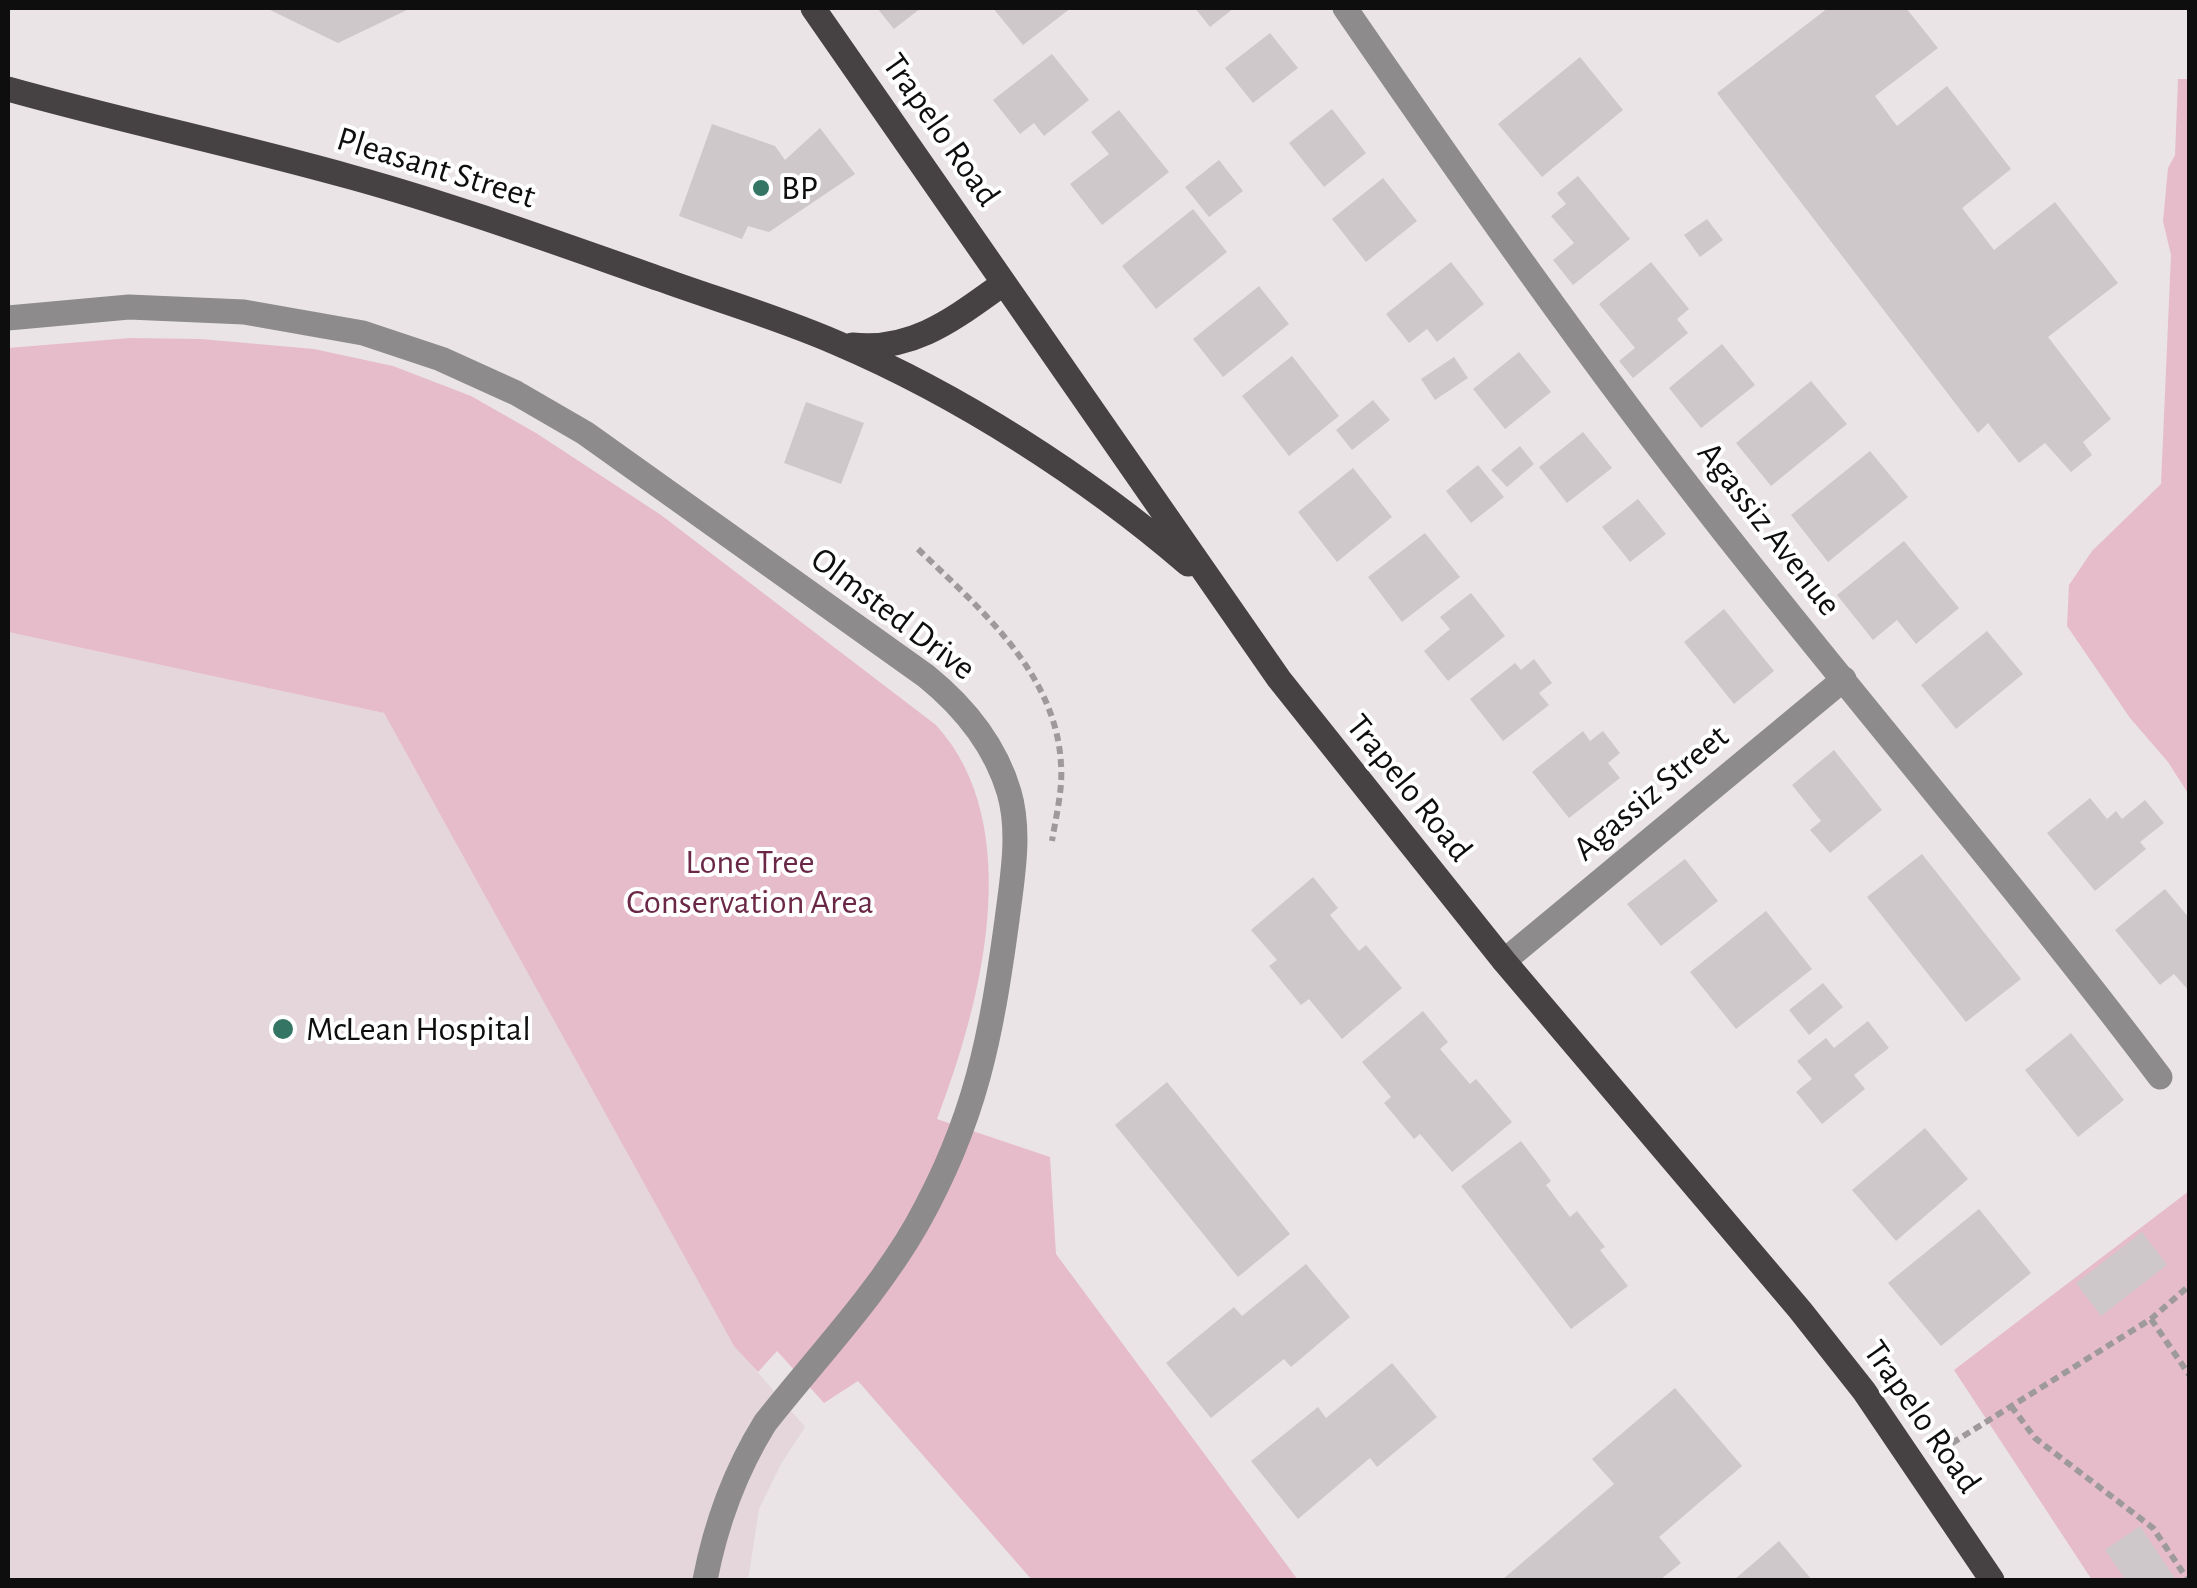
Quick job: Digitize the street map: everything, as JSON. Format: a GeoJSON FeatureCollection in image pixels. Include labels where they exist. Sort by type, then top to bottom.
{"type":"FeatureCollection","features":[{"type":"Feature","properties":{"kind":"main road","name":"Trapelo Road"},"geometry":{"type":"LineString","coordinates":[[812,8],[1310,721],[1504,961],[1800,1310],[1864,1391],[1992,1580]]}},
{"type":"Feature","properties":{"kind":"main road","name":"Pleasant Street"},"geometry":{"type":"LineString","coordinates":[[8,89],[425,198],[835,342],[928,389],[1068,472],[1210,583]]}},
{"type":"Feature","properties":{"kind":"main road","name":"Pleasant Street"},"geometry":{"type":"LineString","coordinates":[[835,342],[878,347],[916,339],[1004,283]]}},
{"type":"Feature","properties":{"kind":"street","name":"Agassiz Avenue"},"geometry":{"type":"LineString","coordinates":[[1345,8],[1564,319],[1720,526],[2080,971],[2160,1077]]}},
{"type":"Feature","properties":{"kind":"street","name":"Olmsted Drive"},"geometry":{"type":"LineString","coordinates":[[8,318],[130,306],[244,312],[363,334],[480,375],[585,433],[926,676],[959,707],[988,747],[1009,793],[1014,830],[1013,868],[993,1025],[970,1110],[934,1194],[895,1259],[750,1446],[715,1528],[706,1580]]}},
{"type":"Feature","properties":{"kind":"street","name":"Agassiz Street"},"geometry":{"type":"LineString","coordinates":[[1504,961],[1844,680]]}},
{"type":"Feature","properties":{"kind":"path"},"geometry":{"type":"LineString","coordinates":[[918,549],[1003,634],[1046,701],[1055,724],[1061,764],[1052,842]]}},
{"type":"Feature","properties":{"kind":"path"},"geometry":{"type":"LineString","coordinates":[[1916,1466],[2151,1318],[2190,1285]]}},
{"type":"Feature","properties":{"kind":"path"},"geometry":{"type":"LineString","coordinates":[[2151,1318],[2190,1376]]}},
{"type":"Feature","properties":{"kind":"path"},"geometry":{"type":"LineString","coordinates":[[2011,1406],[2035,1438],[2154,1528],[2188,1580]]}},
{"type":"Feature","properties":{"kind":"shaded area","name":"McLean Hospital"},"geometry":{"type":"Polygon","coordinates":[[[8,632],[384,713],[734,1345],[805,1427],[759,1509],[748,1580],[8,1580],[8,632]]]}},
{"type":"Feature","properties":{"kind":"green space"},"geometry":{"type":"Polygon","coordinates":[[[2178,79],[2190,79],[2189,795],[2067,626],[2069,585],[2092,551],[2161,484],[2171,255],[2163,221],[2168,168],[2175,155],[2178,79]]]}},
{"type":"Feature","properties":{"kind":"green space","name":"Lone Tree Conservation Area"},"geometry":{"type":"Polygon","coordinates":[[[130,338],[201,339],[314,349],[393,366],[471,396],[536,433],[661,515],[936,725],[964,766],[981,813],[988,864],[988,917],[980,971],[968,1024],[937,1119],[1050,1157],[1056,1254],[1298,1580],[1032,1580],[858,1381],[824,1403],[777,1351],[758,1372],[734,1346],[384,713],[8,632],[8,348],[130,338]]]}},
{"type":"Feature","properties":{"kind":"green space"},"geometry":{"type":"Polygon","coordinates":[[[2189,1191],[2189,1580],[2092,1580],[1954,1370],[2189,1191]]]}},
{"type":"Feature","properties":{"kind":"building"},"geometry":{"type":"Polygon","coordinates":[[[266,8],[411,8],[338,43],[266,8]]]}},
{"type":"Feature","properties":{"kind":"building"},"geometry":{"type":"Polygon","coordinates":[[[877,8],[921,8],[894,29],[877,8]]]}},
{"type":"Feature","properties":{"kind":"building"},"geometry":{"type":"Polygon","coordinates":[[[993,8],[1071,8],[1023,45],[993,8]]]}},
{"type":"Feature","properties":{"kind":"building"},"geometry":{"type":"Polygon","coordinates":[[[1195,8],[1234,8],[1210,27],[1195,8]]]}},
{"type":"Feature","properties":{"kind":"building"},"geometry":{"type":"Polygon","coordinates":[[[1828,8],[1906,8],[1938,48],[1875,96],[1897,126],[1947,86],[2011,169],[1962,208],[1994,250],[2055,202],[2118,283],[2048,337],[2111,419],[2083,442],[2092,455],[2071,472],[2045,443],[2019,463],[1988,423],[1978,433],[1717,93],[1828,8]]]}},
{"type":"Feature","properties":{"kind":"building"},"geometry":{"type":"Polygon","coordinates":[[[1270,33],[1298,68],[1253,103],[1225,68],[1270,33]]]}},
{"type":"Feature","properties":{"kind":"building"},"geometry":{"type":"Polygon","coordinates":[[[1052,54],[1089,100],[1044,136],[1034,123],[1020,134],[993,100],[1052,54]]]}},
{"type":"Feature","properties":{"kind":"building"},"geometry":{"type":"Polygon","coordinates":[[[1580,57],[1623,110],[1542,177],[1498,124],[1580,57]]]}},
{"type":"Feature","properties":{"kind":"building"},"geometry":{"type":"Polygon","coordinates":[[[1332,109],[1366,153],[1324,187],[1289,143],[1332,109]]]}},
{"type":"Feature","properties":{"kind":"building"},"geometry":{"type":"Polygon","coordinates":[[[1119,110],[1169,172],[1102,225],[1070,184],[1109,154],[1091,132],[1119,110]]]}},
{"type":"Feature","properties":{"kind":"building","name":"BP"},"geometry":{"type":"Polygon","coordinates":[[[712,124],[775,146],[785,160],[820,128],[855,174],[769,232],[748,226],[742,239],[679,216],[712,124]]]}},
{"type":"Feature","properties":{"kind":"building"},"geometry":{"type":"Polygon","coordinates":[[[1219,160],[1243,191],[1209,217],[1185,187],[1219,160]]]}},
{"type":"Feature","properties":{"kind":"building"},"geometry":{"type":"Polygon","coordinates":[[[1578,176],[1630,239],[1573,285],[1553,260],[1574,243],[1551,216],[1566,204],[1557,193],[1578,176]]]}},
{"type":"Feature","properties":{"kind":"building"},"geometry":{"type":"Polygon","coordinates":[[[1383,178],[1417,221],[1366,262],[1332,219],[1383,178]]]}},
{"type":"Feature","properties":{"kind":"building"},"geometry":{"type":"Polygon","coordinates":[[[1193,209],[1227,252],[1156,309],[1122,266],[1193,209]]]}},
{"type":"Feature","properties":{"kind":"building"},"geometry":{"type":"Polygon","coordinates":[[[1707,219],[1723,240],[1700,257],[1684,235],[1707,219]]]}},
{"type":"Feature","properties":{"kind":"building"},"geometry":{"type":"Polygon","coordinates":[[[1451,262],[1484,304],[1437,342],[1427,329],[1409,343],[1386,314],[1451,262]]]}},
{"type":"Feature","properties":{"kind":"building"},"geometry":{"type":"Polygon","coordinates":[[[1651,262],[1689,309],[1677,319],[1688,333],[1633,378],[1619,361],[1635,348],[1599,304],[1651,262]]]}},
{"type":"Feature","properties":{"kind":"building"},"geometry":{"type":"Polygon","coordinates":[[[1259,286],[1289,324],[1223,377],[1193,339],[1259,286]]]}},
{"type":"Feature","properties":{"kind":"building"},"geometry":{"type":"Polygon","coordinates":[[[1722,344],[1755,385],[1701,428],[1669,388],[1722,344]]]}},
{"type":"Feature","properties":{"kind":"building"},"geometry":{"type":"Polygon","coordinates":[[[1519,352],[1551,392],[1505,429],[1473,389],[1519,352]]]}},
{"type":"Feature","properties":{"kind":"building"},"geometry":{"type":"Polygon","coordinates":[[[1292,356],[1339,416],[1289,456],[1242,396],[1292,356]]]}},
{"type":"Feature","properties":{"kind":"building"},"geometry":{"type":"Polygon","coordinates":[[[1454,357],[1468,378],[1435,400],[1421,379],[1454,357]]]}},
{"type":"Feature","properties":{"kind":"building"},"geometry":{"type":"Polygon","coordinates":[[[1811,381],[1847,424],[1771,486],[1736,443],[1811,381]]]}},
{"type":"Feature","properties":{"kind":"building"},"geometry":{"type":"Polygon","coordinates":[[[1373,400],[1390,420],[1352,450],[1336,430],[1373,400]]]}},
{"type":"Feature","properties":{"kind":"building"},"geometry":{"type":"Polygon","coordinates":[[[806,402],[864,423],[841,484],[784,463],[806,402]]]}},
{"type":"Feature","properties":{"kind":"building"},"geometry":{"type":"Polygon","coordinates":[[[1583,432],[1612,468],[1567,503],[1539,467],[1583,432]]]}},
{"type":"Feature","properties":{"kind":"building"},"geometry":{"type":"Polygon","coordinates":[[[1520,446],[1534,464],[1507,487],[1491,470],[1520,446]]]}},
{"type":"Feature","properties":{"kind":"building"},"geometry":{"type":"Polygon","coordinates":[[[1870,451],[1908,497],[1828,562],[1791,515],[1870,451]]]}},
{"type":"Feature","properties":{"kind":"building"},"geometry":{"type":"Polygon","coordinates":[[[1478,465],[1504,497],[1471,523],[1446,491],[1478,465]]]}},
{"type":"Feature","properties":{"kind":"building"},"geometry":{"type":"Polygon","coordinates":[[[1353,468],[1392,517],[1337,562],[1298,512],[1353,468]]]}},
{"type":"Feature","properties":{"kind":"building"},"geometry":{"type":"Polygon","coordinates":[[[1638,499],[1666,534],[1630,562],[1602,527],[1638,499]]]}},
{"type":"Feature","properties":{"kind":"building"},"geometry":{"type":"Polygon","coordinates":[[[1425,533],[1460,577],[1402,622],[1368,577],[1425,533]]]}},
{"type":"Feature","properties":{"kind":"building"},"geometry":{"type":"Polygon","coordinates":[[[1904,541],[1959,608],[1916,644],[1897,620],[1873,640],[1837,595],[1904,541]]]}},
{"type":"Feature","properties":{"kind":"building"},"geometry":{"type":"Polygon","coordinates":[[[1471,593],[1505,636],[1448,681],[1424,651],[1450,629],[1440,617],[1471,593]]]}},
{"type":"Feature","properties":{"kind":"building"},"geometry":{"type":"Polygon","coordinates":[[[1724,609],[1774,671],[1734,704],[1684,642],[1724,609]]]}},
{"type":"Feature","properties":{"kind":"building"},"geometry":{"type":"Polygon","coordinates":[[[1987,631],[2023,674],[1956,729],[1921,685],[1987,631]]]}},
{"type":"Feature","properties":{"kind":"building"},"geometry":{"type":"Polygon","coordinates":[[[1534,659],[1552,683],[1539,693],[1549,705],[1503,741],[1470,699],[1515,663],[1521,670],[1534,659]]]}},
{"type":"Feature","properties":{"kind":"building"},"geometry":{"type":"Polygon","coordinates":[[[1583,731],[1590,741],[1603,731],[1620,753],[1608,763],[1620,778],[1569,818],[1532,772],[1583,731]]]}},
{"type":"Feature","properties":{"kind":"building"},"geometry":{"type":"Polygon","coordinates":[[[1834,750],[1882,810],[1830,853],[1810,830],[1821,821],[1792,785],[1834,750]]]}},
{"type":"Feature","properties":{"kind":"building"},"geometry":{"type":"Polygon","coordinates":[[[2090,798],[2107,819],[2116,811],[2122,819],[2145,800],[2164,823],[2140,842],[2146,849],[2095,891],[2047,833],[2090,798]]]}},
{"type":"Feature","properties":{"kind":"building"},"geometry":{"type":"Polygon","coordinates":[[[1922,854],[2021,979],[1966,1022],[1867,897],[1922,854]]]}},
{"type":"Feature","properties":{"kind":"building"},"geometry":{"type":"Polygon","coordinates":[[[1685,859],[1718,901],[1661,946],[1627,904],[1685,859]]]}},
{"type":"Feature","properties":{"kind":"building"},"geometry":{"type":"Polygon","coordinates":[[[1313,877],[1338,908],[1330,915],[1359,951],[1366,945],[1402,988],[1342,1039],[1309,999],[1301,1005],[1269,966],[1277,960],[1251,930],[1313,877]]]}},
{"type":"Feature","properties":{"kind":"building"},"geometry":{"type":"Polygon","coordinates":[[[2165,889],[2190,919],[2190,992],[2174,974],[2160,985],[2115,930],[2165,889]]]}},
{"type":"Feature","properties":{"kind":"building"},"geometry":{"type":"Polygon","coordinates":[[[1766,911],[1812,969],[1736,1029],[1690,972],[1766,911]]]}},
{"type":"Feature","properties":{"kind":"building"},"geometry":{"type":"Polygon","coordinates":[[[1823,983],[1843,1007],[1809,1035],[1789,1010],[1823,983]]]}},
{"type":"Feature","properties":{"kind":"building"},"geometry":{"type":"Polygon","coordinates":[[[1423,1011],[1448,1042],[1440,1049],[1470,1084],[1476,1079],[1512,1122],[1452,1172],[1420,1134],[1414,1139],[1384,1103],[1391,1097],[1362,1062],[1423,1011]]]}},
{"type":"Feature","properties":{"kind":"building"},"geometry":{"type":"Polygon","coordinates":[[[1868,1021],[1889,1048],[1854,1075],[1865,1089],[1822,1124],[1796,1092],[1812,1079],[1797,1061],[1826,1038],[1834,1048],[1868,1021]]]}},
{"type":"Feature","properties":{"kind":"building"},"geometry":{"type":"Polygon","coordinates":[[[2071,1033],[2124,1100],[2078,1137],[2025,1070],[2071,1033]]]}},
{"type":"Feature","properties":{"kind":"building"},"geometry":{"type":"Polygon","coordinates":[[[1167,1082],[1290,1234],[1238,1277],[1115,1125],[1167,1082]]]}},
{"type":"Feature","properties":{"kind":"building"},"geometry":{"type":"Polygon","coordinates":[[[1925,1128],[1968,1179],[1896,1241],[1852,1190],[1925,1128]]]}},
{"type":"Feature","properties":{"kind":"building"},"geometry":{"type":"Polygon","coordinates":[[[1521,1141],[1551,1181],[1546,1185],[1570,1217],[1577,1211],[1628,1286],[1571,1329],[1461,1186],[1521,1141]]]}},
{"type":"Feature","properties":{"kind":"building"},"geometry":{"type":"Polygon","coordinates":[[[1979,1209],[2031,1273],[1941,1346],[1888,1283],[1979,1209]]]}},
{"type":"Feature","properties":{"kind":"building"},"geometry":{"type":"Polygon","coordinates":[[[2142,1232],[2167,1265],[2101,1316],[2076,1283],[2142,1232]]]}},
{"type":"Feature","properties":{"kind":"building"},"geometry":{"type":"Polygon","coordinates":[[[1306,1264],[1350,1317],[1291,1367],[1284,1359],[1211,1418],[1166,1363],[1234,1307],[1242,1316],[1306,1264]]]}},
{"type":"Feature","properties":{"kind":"building"},"geometry":{"type":"Polygon","coordinates":[[[1392,1363],[1437,1417],[1377,1467],[1370,1458],[1298,1519],[1251,1461],[1318,1407],[1326,1418],[1392,1363]]]}},
{"type":"Feature","properties":{"kind":"building"},"geometry":{"type":"Polygon","coordinates":[[[1675,1388],[1742,1466],[1659,1537],[1681,1563],[1660,1580],[1502,1580],[1614,1484],[1592,1459],[1675,1388]]]}},
{"type":"Feature","properties":{"kind":"building"},"geometry":{"type":"Polygon","coordinates":[[[2140,1526],[2176,1580],[2126,1580],[2105,1550],[2140,1526]]]}},
{"type":"Feature","properties":{"kind":"building"},"geometry":{"type":"Polygon","coordinates":[[[1779,1541],[1812,1580],[1734,1580],[1779,1541]]]}},
{"type":"Feature","properties":{"kind":"place","name":"BP"},"geometry":{"type":"Point","coordinates":[761,188]}},
{"type":"Feature","properties":{"kind":"place","name":"McLean Hospital"},"geometry":{"type":"Point","coordinates":[283,1029]}}]}
